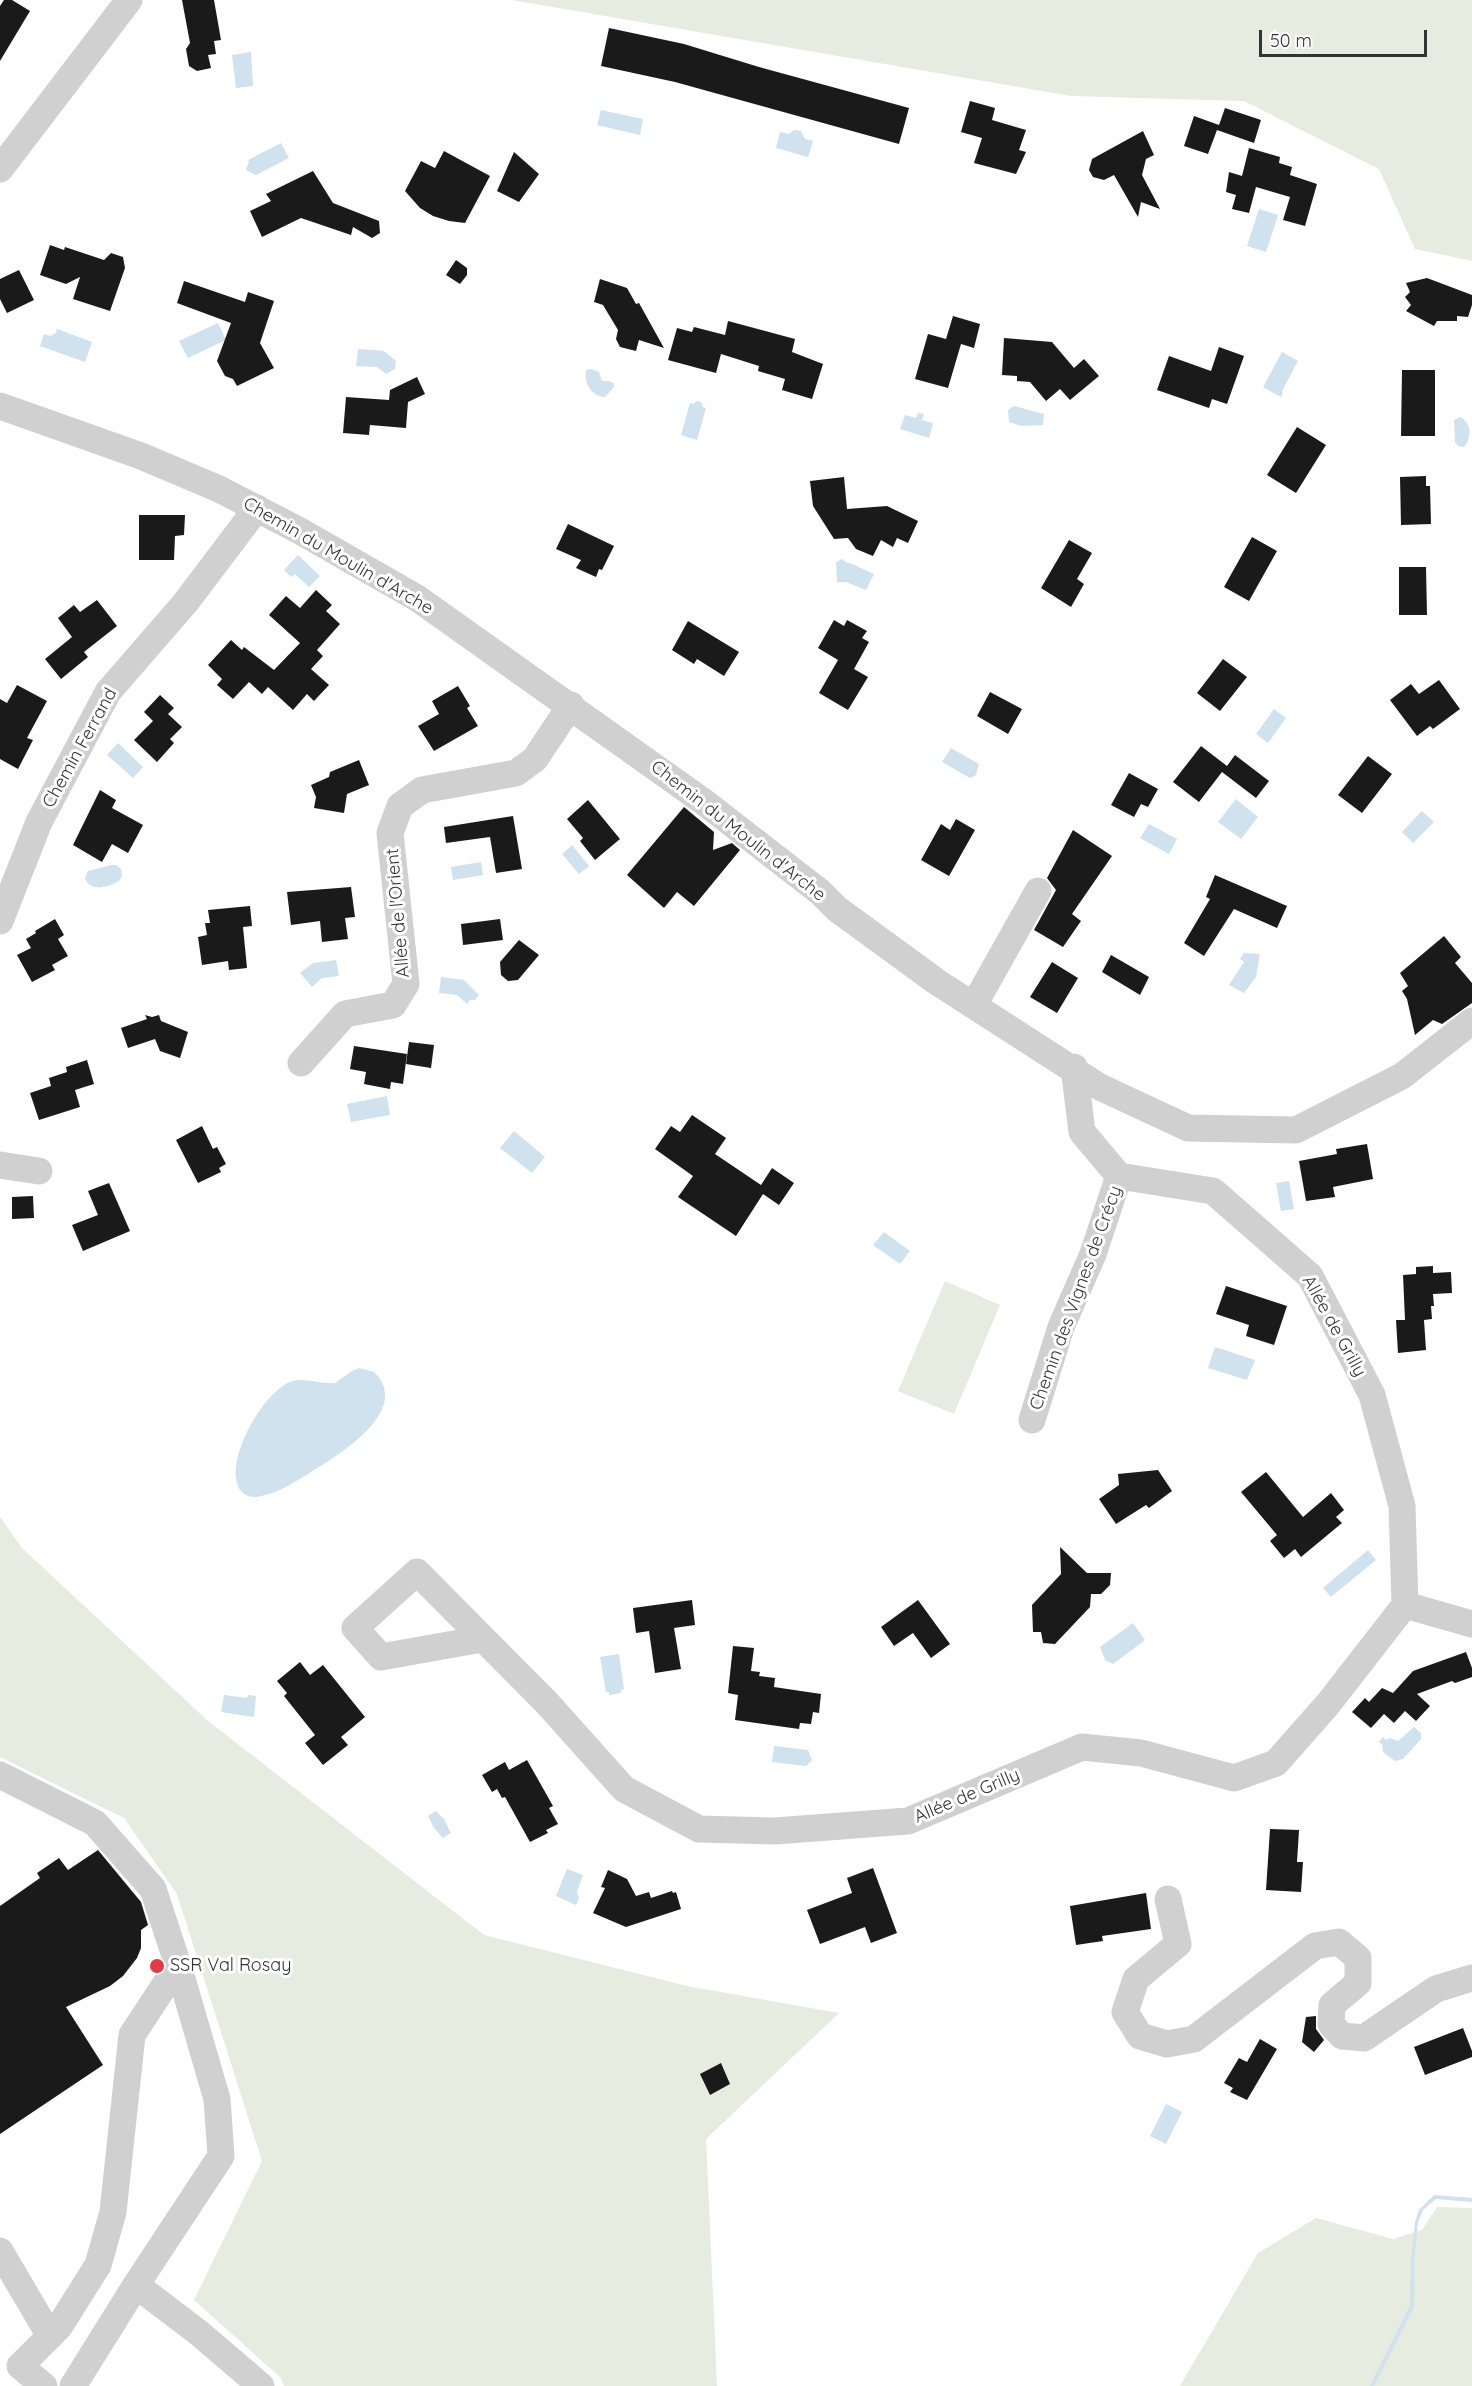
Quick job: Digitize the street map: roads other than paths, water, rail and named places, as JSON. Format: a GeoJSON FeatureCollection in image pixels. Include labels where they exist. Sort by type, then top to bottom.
{"type":"FeatureCollection","features":[{"type":"Feature","properties":{"kind":"street"},"geometry":{"type":"LineString","coordinates":[[0,169],[129,0]]}},
{"type":"Feature","properties":{"kind":"street","name":"Chemin du Moulin d'Arche"},"geometry":{"type":"LineString","coordinates":[[0,406],[141,456],[219,489],[417,598],[571,705],[704,802],[891,950],[1074,1067],[1100,1087],[1188,1128],[1296,1130],[1401,1076],[1472,1021]]}},
{"type":"Feature","properties":{"kind":"street","name":"Chemin Ferrand"},"geometry":{"type":"LineString","coordinates":[[0,921],[39,822],[108,692],[186,602],[257,508]]}},
{"type":"Feature","properties":{"kind":"street","name":"Allée de l'Orient"},"geometry":{"type":"LineString","coordinates":[[301,1063],[345,1014],[393,1005],[406,984],[390,832],[400,806],[422,790],[516,773],[535,759],[571,705]]}},
{"type":"Feature","properties":{"kind":"street"},"geometry":{"type":"LineString","coordinates":[[974,1005],[1038,891]]}},
{"type":"Feature","properties":{"kind":"street"},"geometry":{"type":"LineString","coordinates":[[1074,1067],[1082,1132],[1119,1176]]}},
{"type":"Feature","properties":{"kind":"street"},"geometry":{"type":"LineString","coordinates":[[0,1165],[39,1171]]}},
{"type":"Feature","properties":{"kind":"street","name":"Chemin des Vignes de Crécy"},"geometry":{"type":"LineString","coordinates":[[1032,1420],[1061,1327],[1093,1254],[1119,1176]]}},
{"type":"Feature","properties":{"kind":"street","name":"Allée de Grilly"},"geometry":{"type":"LineString","coordinates":[[482,1639],[547,1703],[624,1789],[699,1829],[775,1831],[908,1821],[1082,1747],[1141,1753],[1234,1778],[1276,1763],[1328,1704],[1405,1605],[1402,1506],[1372,1395],[1310,1276],[1213,1191],[1119,1176]]}},
{"type":"Feature","properties":{"kind":"street"},"geometry":{"type":"LineString","coordinates":[[1405,1605],[1472,1624]]}},
{"type":"Feature","properties":{"kind":"street"},"geometry":{"type":"LineString","coordinates":[[0,1775],[95,1823],[153,1889],[217,2098],[221,2156],[73,2386]]}},
{"type":"Feature","properties":{"kind":"street"},"geometry":{"type":"LineString","coordinates":[[1168,1899],[1178,1944],[1136,1979],[1125,2012],[1140,2036],[1167,2044],[1194,2038],[1315,1946],[1339,1942],[1358,1958],[1358,1983],[1332,2005],[1331,2024],[1342,2036],[1364,2038],[1436,1989],[1472,1978]]}},
{"type":"Feature","properties":{"kind":"street"},"geometry":{"type":"LineString","coordinates":[[44,2386],[10,2367],[50,2337],[59,2327],[98,2265],[113,2212],[132,2035],[178,1965]]}},
{"type":"Feature","properties":{"kind":"street"},"geometry":{"type":"LineString","coordinates":[[0,2251],[50,2337]]}},
{"type":"Feature","properties":{"kind":"street"},"geometry":{"type":"LineString","coordinates":[[136,2285],[199,2333],[254,2384]]}},
{"type":"Feature","properties":{"kind":"water"},"geometry":{"type":"Polygon","coordinates":[[[251,52],[253,86],[236,88],[232,55],[251,52]]]}},
{"type":"Feature","properties":{"kind":"water"},"geometry":{"type":"Polygon","coordinates":[[[601,110],[643,119],[640,135],[597,125],[601,110]]]}},
{"type":"Feature","properties":{"kind":"water"},"geometry":{"type":"Polygon","coordinates":[[[794,130],[801,131],[805,139],[813,141],[808,157],[776,148],[780,132],[789,134],[794,130]]]}},
{"type":"Feature","properties":{"kind":"water"},"geometry":{"type":"Polygon","coordinates":[[[281,143],[289,158],[256,175],[246,170],[248,160],[281,143]]]}},
{"type":"Feature","properties":{"kind":"water"},"geometry":{"type":"Polygon","coordinates":[[[1259,209],[1278,215],[1266,252],[1247,246],[1259,209]]]}},
{"type":"Feature","properties":{"kind":"water"},"geometry":{"type":"Polygon","coordinates":[[[218,323],[226,340],[188,358],[179,341],[218,323]]]}},
{"type":"Feature","properties":{"kind":"water"},"geometry":{"type":"Polygon","coordinates":[[[57,329],[92,342],[85,362],[40,346],[44,334],[50,336],[56,333],[57,329]]]}},
{"type":"Feature","properties":{"kind":"water"},"geometry":{"type":"Polygon","coordinates":[[[358,349],[384,351],[396,361],[395,369],[386,374],[377,367],[356,366],[358,349]]]}},
{"type":"Feature","properties":{"kind":"water"},"geometry":{"type":"Polygon","coordinates":[[[1282,352],[1298,361],[1281,397],[1263,387],[1282,352]]]}},
{"type":"Feature","properties":{"kind":"water"},"geometry":{"type":"Polygon","coordinates":[[[586,370],[599,372],[602,381],[610,381],[614,384],[605,397],[592,392],[587,384],[586,370]]]}},
{"type":"Feature","properties":{"kind":"water"},"geometry":{"type":"Polygon","coordinates":[[[697,401],[706,408],[697,440],[681,435],[690,403],[697,401]]]}},
{"type":"Feature","properties":{"kind":"water"},"geometry":{"type":"Polygon","coordinates":[[[1014,406],[1044,414],[1043,425],[1021,426],[1009,422],[1008,410],[1014,406]]]}},
{"type":"Feature","properties":{"kind":"water"},"geometry":{"type":"Polygon","coordinates":[[[918,413],[924,414],[922,420],[933,423],[929,438],[900,429],[905,415],[916,418],[918,413]]]}},
{"type":"Feature","properties":{"kind":"water"},"geometry":{"type":"Polygon","coordinates":[[[1460,417],[1467,423],[1470,431],[1464,447],[1458,446],[1455,442],[1454,420],[1460,417]]]}},
{"type":"Feature","properties":{"kind":"water"},"geometry":{"type":"Polygon","coordinates":[[[298,555],[320,576],[309,587],[295,574],[291,577],[284,570],[298,555]]]}},
{"type":"Feature","properties":{"kind":"water"},"geometry":{"type":"Polygon","coordinates":[[[842,559],[874,574],[866,590],[846,582],[837,582],[836,562],[842,559]]]}},
{"type":"Feature","properties":{"kind":"water"},"geometry":{"type":"Polygon","coordinates":[[[1274,709],[1286,718],[1268,743],[1256,734],[1274,709]]]}},
{"type":"Feature","properties":{"kind":"water"},"geometry":{"type":"Polygon","coordinates":[[[118,743],[143,767],[133,778],[107,755],[118,743]]]}},
{"type":"Feature","properties":{"kind":"water"},"geometry":{"type":"Polygon","coordinates":[[[951,748],[979,764],[976,775],[970,778],[942,762],[951,748]]]}},
{"type":"Feature","properties":{"kind":"water"},"geometry":{"type":"Polygon","coordinates":[[[1236,799],[1258,817],[1241,839],[1218,822],[1236,799]]]}},
{"type":"Feature","properties":{"kind":"water"},"geometry":{"type":"Polygon","coordinates":[[[1422,811],[1434,822],[1413,843],[1402,832],[1422,811]]]}},
{"type":"Feature","properties":{"kind":"water"},"geometry":{"type":"Polygon","coordinates":[[[1149,824],[1177,839],[1169,854],[1140,838],[1149,824]]]}},
{"type":"Feature","properties":{"kind":"water"},"geometry":{"type":"Polygon","coordinates":[[[572,845],[589,866],[579,874],[562,854],[572,845]]]}},
{"type":"Feature","properties":{"kind":"water"},"geometry":{"type":"Polygon","coordinates":[[[481,862],[483,875],[453,880],[451,867],[481,862]]]}},
{"type":"Feature","properties":{"kind":"water"},"geometry":{"type":"Polygon","coordinates":[[[116,865],[121,869],[122,876],[119,881],[100,887],[91,886],[88,883],[85,878],[88,871],[116,865]]]}},
{"type":"Feature","properties":{"kind":"water"},"geometry":{"type":"Polygon","coordinates":[[[1244,953],[1260,954],[1256,977],[1244,993],[1229,985],[1244,962],[1240,959],[1244,953]]]}},
{"type":"Feature","properties":{"kind":"water"},"geometry":{"type":"Polygon","coordinates":[[[336,960],[339,976],[322,978],[312,987],[300,973],[313,963],[336,960]]]}},
{"type":"Feature","properties":{"kind":"water"},"geometry":{"type":"Polygon","coordinates":[[[441,977],[464,980],[479,995],[467,1004],[457,995],[439,993],[441,977]]]}},
{"type":"Feature","properties":{"kind":"water"},"geometry":{"type":"Polygon","coordinates":[[[387,1096],[390,1115],[351,1122],[347,1104],[387,1096]]]}},
{"type":"Feature","properties":{"kind":"water"},"geometry":{"type":"Polygon","coordinates":[[[514,1131],[545,1157],[532,1173],[500,1148],[514,1131]]]}},
{"type":"Feature","properties":{"kind":"water"},"geometry":{"type":"Polygon","coordinates":[[[1289,1181],[1294,1209],[1281,1211],[1276,1183],[1289,1181]]]}},
{"type":"Feature","properties":{"kind":"water"},"geometry":{"type":"Polygon","coordinates":[[[884,1232],[910,1251],[900,1264],[873,1245],[884,1232]]]}},
{"type":"Feature","properties":{"kind":"water"},"geometry":{"type":"Polygon","coordinates":[[[1215,1347],[1255,1360],[1247,1380],[1208,1368],[1215,1347]]]}},
{"type":"Feature","properties":{"kind":"water"},"geometry":{"type":"Polygon","coordinates":[[[359,1368],[374,1372],[384,1387],[385,1401],[379,1416],[368,1430],[338,1455],[287,1486],[258,1497],[243,1493],[236,1479],[236,1464],[241,1448],[257,1414],[279,1388],[296,1380],[335,1383],[359,1368]]]}},
{"type":"Feature","properties":{"kind":"water"},"geometry":{"type":"Polygon","coordinates":[[[1368,1550],[1376,1560],[1331,1597],[1323,1588],[1368,1550]]]}},
{"type":"Feature","properties":{"kind":"water"},"geometry":{"type":"Polygon","coordinates":[[[1133,1623],[1145,1640],[1113,1664],[1105,1660],[1100,1647],[1133,1623]]]}},
{"type":"Feature","properties":{"kind":"water"},"geometry":{"type":"Polygon","coordinates":[[[619,1654],[624,1689],[621,1693],[609,1695],[609,1692],[606,1692],[600,1657],[619,1654]]]}},
{"type":"Feature","properties":{"kind":"water"},"geometry":{"type":"Polygon","coordinates":[[[224,1695],[247,1698],[248,1695],[256,1696],[254,1717],[221,1712],[224,1695]]]}},
{"type":"Feature","properties":{"kind":"water"},"geometry":{"type":"Polygon","coordinates":[[[1414,1727],[1421,1733],[1421,1739],[1403,1759],[1395,1761],[1383,1752],[1382,1744],[1379,1742],[1383,1737],[1386,1740],[1390,1738],[1398,1741],[1414,1727]]]}},
{"type":"Feature","properties":{"kind":"water"},"geometry":{"type":"Polygon","coordinates":[[[774,1746],[808,1750],[812,1760],[806,1766],[772,1762],[774,1746]]]}},
{"type":"Feature","properties":{"kind":"water"},"geometry":{"type":"Polygon","coordinates":[[[436,1811],[444,1819],[451,1833],[443,1838],[434,1828],[428,1816],[436,1811]]]}},
{"type":"Feature","properties":{"kind":"water"},"geometry":{"type":"Polygon","coordinates":[[[567,1869],[583,1875],[577,1892],[579,1898],[576,1905],[556,1896],[567,1869]]]}},
{"type":"Feature","properties":{"kind":"water"},"geometry":{"type":"Polygon","coordinates":[[[1166,2104],[1182,2112],[1166,2144],[1150,2136],[1166,2104]]]}},
{"type":"Feature","properties":{"kind":"water"},"geometry":{"type":"Polygon","coordinates":[[[1434,2195],[1472,2198],[1472,2202],[1436,2199],[1423,2210],[1418,2222],[1414,2261],[1414,2307],[1374,2386],[1370,2386],[1410,2305],[1415,2222],[1419,2210],[1434,2195]]]}},
{"type":"Feature","properties":{"kind":"place","name":"SSR Val Rosay"},"geometry":{"type":"Point","coordinates":[157,1966]}}]}
